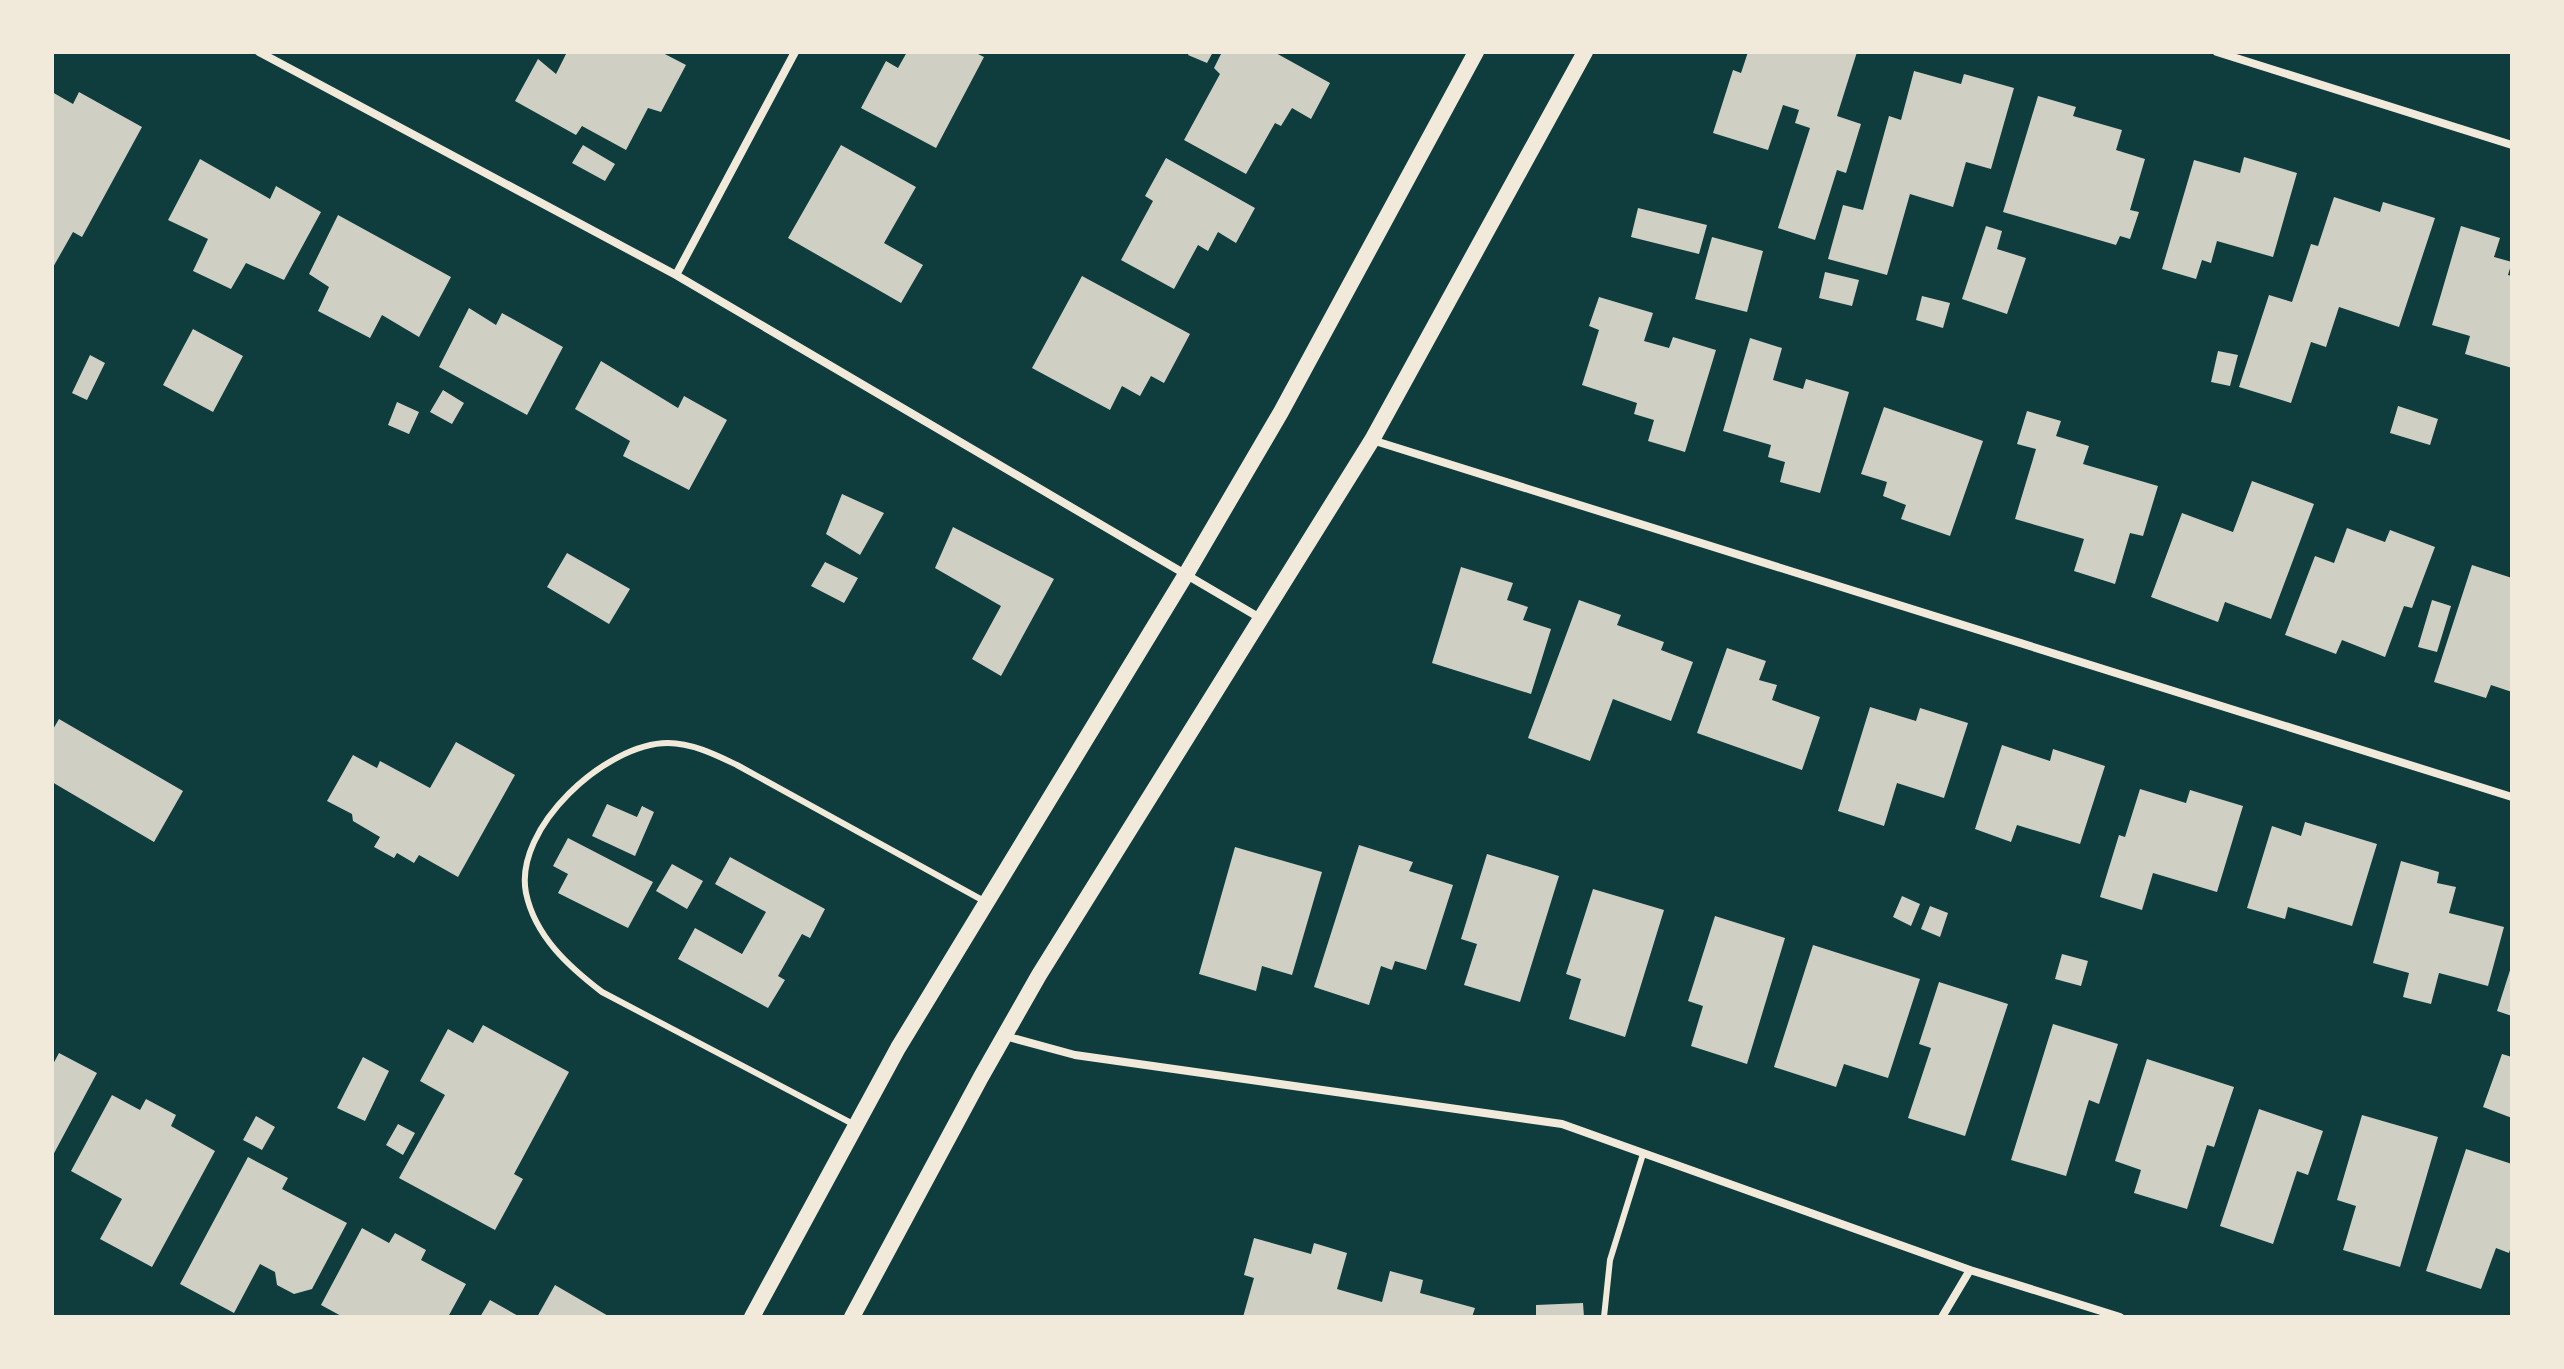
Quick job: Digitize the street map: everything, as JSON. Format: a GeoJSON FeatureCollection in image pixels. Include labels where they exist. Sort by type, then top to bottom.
{"type":"FeatureCollection","features":[{"type":"Feature","properties":{"kind":"main road"},"geometry":{"type":"LineString","coordinates":[[752,1317],[906,1036],[1281,412],[1476,52]]}},
{"type":"Feature","properties":{"kind":"main road"},"geometry":{"type":"LineString","coordinates":[[852,1317],[1039,975],[1372,440],[1585,52]]}},
{"type":"Feature","properties":{"kind":"street"},"geometry":{"type":"LineString","coordinates":[[259,52],[676,275],[1260,618]]}},
{"type":"Feature","properties":{"kind":"street"},"geometry":{"type":"LineString","coordinates":[[676,275],[795,52]]}},
{"type":"Feature","properties":{"kind":"street"},"geometry":{"type":"LineString","coordinates":[[2217,52],[2512,145]]}},
{"type":"Feature","properties":{"kind":"street"},"geometry":{"type":"LineString","coordinates":[[1372,440],[2512,797]]}},
{"type":"Feature","properties":{"kind":"street"},"geometry":{"type":"LineString","coordinates":[[1005,1036],[1075,1055],[1562,1124],[1970,1270],[2120,1317]]}},
{"type":"Feature","properties":{"kind":"street"},"geometry":{"type":"LineString","coordinates":[[1942,1317],[1970,1270]]}},
{"type":"Feature","properties":{"kind":"lane"},"geometry":{"type":"LineString","coordinates":[[855,1125],[602,992],[573,970],[548,942],[532,916],[525,889],[528,861],[540,833],[577,785],[598,767],[620,754],[644,746],[669,743],[703,751],[737,765],[987,903]]}},
{"type":"Feature","properties":{"kind":"lane"},"geometry":{"type":"LineString","coordinates":[[1604,1314],[1610,1260],[1643,1154]]}},
{"type":"Feature","properties":{"kind":"building"},"geometry":{"type":"Polygon","coordinates":[[[567,52],[661,52],[686,65],[661,112],[648,108],[626,150],[582,126],[576,135],[515,101],[538,59],[556,74],[567,52]]]}},
{"type":"Feature","properties":{"kind":"building"},"geometry":{"type":"Polygon","coordinates":[[[907,52],[974,52],[984,57],[936,148],[861,108],[886,61],[898,68],[907,52]]]}},
{"type":"Feature","properties":{"kind":"building"},"geometry":{"type":"Polygon","coordinates":[[[1190,52],[1213,52],[1207,63],[1188,55],[1190,52]]]}},
{"type":"Feature","properties":{"kind":"building"},"geometry":{"type":"Polygon","coordinates":[[[1222,52],[1274,52],[1330,83],[1311,119],[1292,108],[1281,126],[1275,123],[1246,174],[1184,140],[1220,74],[1214,68],[1222,52]]]}},
{"type":"Feature","properties":{"kind":"building"},"geometry":{"type":"Polygon","coordinates":[[[1748,52],[1857,52],[1837,116],[1861,124],[1846,173],[1837,170],[1815,240],[1778,228],[1810,128],[1795,123],[1799,110],[1783,105],[1768,150],[1713,133],[1733,70],[1741,73],[1748,52]]]}},
{"type":"Feature","properties":{"kind":"building"},"geometry":{"type":"Polygon","coordinates":[[[1914,71],[1961,84],[1964,74],[2014,88],[1991,169],[1966,162],[1953,207],[1910,194],[1887,275],[1828,259],[1843,205],[1863,210],[1889,116],[1901,120],[1914,71]]]}},
{"type":"Feature","properties":{"kind":"building"},"geometry":{"type":"Polygon","coordinates":[[[52,92],[73,104],[79,92],[142,127],[82,237],[73,232],[52,269],[54,220],[52,92]]]}},
{"type":"Feature","properties":{"kind":"building"},"geometry":{"type":"Polygon","coordinates":[[[2038,96],[2076,107],[2073,116],[2122,130],[2116,150],[2145,159],[2130,210],[2139,212],[2130,239],[2120,236],[2116,245],[2003,212],[2038,96]]]}},
{"type":"Feature","properties":{"kind":"building"},"geometry":{"type":"Polygon","coordinates":[[[583,145],[615,164],[605,181],[572,163],[583,145]]]}},
{"type":"Feature","properties":{"kind":"building"},"geometry":{"type":"Polygon","coordinates":[[[841,145],[916,187],[884,243],[923,265],[901,303],[788,238],[841,145]]]}},
{"type":"Feature","properties":{"kind":"building"},"geometry":{"type":"Polygon","coordinates":[[[2244,157],[2297,173],[2273,257],[2217,241],[2211,263],[2202,260],[2196,279],[2162,269],[2194,160],[2240,173],[2244,157]]]}},
{"type":"Feature","properties":{"kind":"building"},"geometry":{"type":"Polygon","coordinates":[[[1166,158],[1255,208],[1236,243],[1218,232],[1208,251],[1198,245],[1174,289],[1121,260],[1153,201],[1145,196],[1166,158]]]}},
{"type":"Feature","properties":{"kind":"building"},"geometry":{"type":"Polygon","coordinates":[[[200,159],[270,199],[276,186],[321,212],[284,280],[246,263],[231,289],[193,271],[208,239],[168,220],[200,159]]]}},
{"type":"Feature","properties":{"kind":"building"},"geometry":{"type":"Polygon","coordinates":[[[2334,197],[2380,212],[2383,202],[2435,218],[2399,327],[2339,307],[2326,347],[2311,342],[2291,403],[2239,387],[2269,295],[2292,302],[2311,244],[2318,246],[2334,197]]]}},
{"type":"Feature","properties":{"kind":"building"},"geometry":{"type":"Polygon","coordinates":[[[1638,208],[1707,225],[1699,254],[1631,237],[1638,208]]]}},
{"type":"Feature","properties":{"kind":"building"},"geometry":{"type":"Polygon","coordinates":[[[338,215],[451,277],[419,337],[382,315],[370,338],[318,311],[329,287],[309,274],[338,215]]]}},
{"type":"Feature","properties":{"kind":"building"},"geometry":{"type":"Polygon","coordinates":[[[1986,226],[2002,231],[1997,249],[2026,258],[2007,314],[1962,299],[1986,226]]]}},
{"type":"Feature","properties":{"kind":"building"},"geometry":{"type":"Polygon","coordinates":[[[2461,226],[2500,238],[2494,257],[2512,262],[2508,275],[2512,276],[2512,368],[2465,354],[2470,336],[2432,325],[2461,226]]]}},
{"type":"Feature","properties":{"kind":"building"},"geometry":{"type":"Polygon","coordinates":[[[1712,237],[1763,251],[1747,312],[1695,299],[1712,237]]]}},
{"type":"Feature","properties":{"kind":"building"},"geometry":{"type":"Polygon","coordinates":[[[1825,272],[1859,280],[1852,306],[1819,298],[1825,272]]]}},
{"type":"Feature","properties":{"kind":"building"},"geometry":{"type":"Polygon","coordinates":[[[1082,276],[1190,334],[1164,383],[1151,376],[1140,396],[1122,386],[1110,410],[1032,368],[1082,276]]]}},
{"type":"Feature","properties":{"kind":"building"},"geometry":{"type":"Polygon","coordinates":[[[1922,296],[1950,303],[1943,328],[1916,320],[1922,296]]]}},
{"type":"Feature","properties":{"kind":"building"},"geometry":{"type":"Polygon","coordinates":[[[1599,297],[1653,313],[1644,341],[1669,348],[1673,337],[1716,350],[1685,452],[1648,441],[1654,420],[1634,414],[1637,403],[1582,385],[1599,330],[1589,326],[1599,297]]]}},
{"type":"Feature","properties":{"kind":"building"},"geometry":{"type":"Polygon","coordinates":[[[469,308],[496,325],[502,313],[563,347],[527,415],[439,367],[469,308]]]}},
{"type":"Feature","properties":{"kind":"building"},"geometry":{"type":"Polygon","coordinates":[[[193,329],[243,356],[213,412],[163,385],[193,329]]]}},
{"type":"Feature","properties":{"kind":"building"},"geometry":{"type":"Polygon","coordinates":[[[1750,338],[1782,348],[1773,380],[1803,389],[1806,379],[1849,392],[1820,493],[1780,482],[1785,462],[1768,457],[1771,445],[1723,431],[1750,338]]]}},
{"type":"Feature","properties":{"kind":"building"},"geometry":{"type":"Polygon","coordinates":[[[2218,351],[2238,355],[2230,386],[2211,382],[2218,351]]]}},
{"type":"Feature","properties":{"kind":"building"},"geometry":{"type":"Polygon","coordinates":[[[90,355],[105,363],[87,400],[72,393],[90,355]]]}},
{"type":"Feature","properties":{"kind":"building"},"geometry":{"type":"Polygon","coordinates":[[[601,361],[678,408],[684,396],[727,420],[689,490],[623,456],[630,441],[575,409],[601,361]]]}},
{"type":"Feature","properties":{"kind":"building"},"geometry":{"type":"Polygon","coordinates":[[[443,390],[464,403],[452,424],[430,412],[443,390]]]}},
{"type":"Feature","properties":{"kind":"building"},"geometry":{"type":"Polygon","coordinates":[[[397,402],[419,412],[409,434],[388,425],[397,402]]]}},
{"type":"Feature","properties":{"kind":"building"},"geometry":{"type":"Polygon","coordinates":[[[2398,406],[2438,419],[2430,445],[2390,433],[2398,406]]]}},
{"type":"Feature","properties":{"kind":"building"},"geometry":{"type":"Polygon","coordinates":[[[1884,407],[1983,441],[1950,536],[1901,519],[1906,505],[1883,496],[1887,482],[1861,474],[1884,407]]]}},
{"type":"Feature","properties":{"kind":"building"},"geometry":{"type":"Polygon","coordinates":[[[2027,411],[2061,421],[2056,436],[2089,446],[2083,464],[2158,486],[2143,536],[2130,533],[2115,584],[2074,571],[2084,539],[2015,519],[2036,449],[2017,444],[2027,411]]]}},
{"type":"Feature","properties":{"kind":"building"},"geometry":{"type":"Polygon","coordinates":[[[2252,481],[2314,504],[2271,619],[2225,602],[2218,622],[2151,597],[2182,513],[2233,532],[2252,481]]]}},
{"type":"Feature","properties":{"kind":"building"},"geometry":{"type":"Polygon","coordinates":[[[842,494],[884,513],[860,555],[826,534],[842,494]]]}},
{"type":"Feature","properties":{"kind":"building"},"geometry":{"type":"Polygon","coordinates":[[[953,527],[1054,579],[1001,676],[972,659],[1001,606],[935,568],[953,527]]]}},
{"type":"Feature","properties":{"kind":"building"},"geometry":{"type":"Polygon","coordinates":[[[2347,528],[2385,542],[2390,530],[2435,547],[2412,608],[2404,606],[2385,657],[2342,640],[2336,654],[2285,635],[2315,556],[2334,563],[2347,528]]]}},
{"type":"Feature","properties":{"kind":"building"},"geometry":{"type":"Polygon","coordinates":[[[567,553],[630,589],[609,624],[547,587],[567,553]]]}},
{"type":"Feature","properties":{"kind":"building"},"geometry":{"type":"Polygon","coordinates":[[[825,562],[858,578],[844,603],[811,586],[825,562]]]}},
{"type":"Feature","properties":{"kind":"building"},"geometry":{"type":"Polygon","coordinates":[[[2472,565],[2512,578],[2512,692],[2491,685],[2486,698],[2434,682],[2472,565]]]}},
{"type":"Feature","properties":{"kind":"building"},"geometry":{"type":"Polygon","coordinates":[[[1461,567],[1513,583],[1507,600],[1528,607],[1523,620],[1551,629],[1531,694],[1432,663],[1461,567]]]}},
{"type":"Feature","properties":{"kind":"building"},"geometry":{"type":"Polygon","coordinates":[[[1579,600],[1621,615],[1617,625],[1664,642],[1661,650],[1693,662],[1671,721],[1613,699],[1590,761],[1528,738],[1579,600]]]}},
{"type":"Feature","properties":{"kind":"building"},"geometry":{"type":"Polygon","coordinates":[[[2432,600],[2451,606],[2437,652],[2418,647],[2432,600]]]}},
{"type":"Feature","properties":{"kind":"building"},"geometry":{"type":"Polygon","coordinates":[[[1727,648],[1766,661],[1759,680],[1777,685],[1772,700],[1820,717],[1802,770],[1697,733],[1727,648]]]}},
{"type":"Feature","properties":{"kind":"building"},"geometry":{"type":"Polygon","coordinates":[[[1870,707],[1916,721],[1920,708],[1968,723],[1944,798],[1897,783],[1884,826],[1838,811],[1870,707]]]}},
{"type":"Feature","properties":{"kind":"building"},"geometry":{"type":"Polygon","coordinates":[[[59,719],[183,791],[154,842],[52,782],[52,731],[59,719]]]}},
{"type":"Feature","properties":{"kind":"building"},"geometry":{"type":"Polygon","coordinates":[[[456,742],[515,775],[458,877],[419,855],[414,863],[397,853],[394,858],[374,847],[380,837],[353,821],[352,814],[327,801],[353,755],[377,768],[380,761],[430,788],[456,742]]]}},
{"type":"Feature","properties":{"kind":"building"},"geometry":{"type":"Polygon","coordinates":[[[2002,745],[2050,761],[2053,749],[2105,766],[2080,844],[2017,825],[2011,842],[1975,829],[2002,745]]]}},
{"type":"Feature","properties":{"kind":"building"},"geometry":{"type":"Polygon","coordinates":[[[2140,789],[2186,803],[2190,790],[2243,806],[2217,892],[2153,873],[2142,910],[2100,897],[2119,835],[2125,837],[2140,789]]]}},
{"type":"Feature","properties":{"kind":"building"},"geometry":{"type":"Polygon","coordinates":[[[607,804],[637,817],[642,806],[654,812],[635,856],[592,836],[607,804]]]}},
{"type":"Feature","properties":{"kind":"building"},"geometry":{"type":"Polygon","coordinates":[[[2305,822],[2377,844],[2352,926],[2288,907],[2285,919],[2247,908],[2272,826],[2301,836],[2305,822]]]}},
{"type":"Feature","properties":{"kind":"building"},"geometry":{"type":"Polygon","coordinates":[[[568,838],[653,882],[628,928],[558,893],[568,874],[553,866],[568,838]]]}},
{"type":"Feature","properties":{"kind":"building"},"geometry":{"type":"Polygon","coordinates":[[[1359,845],[1413,862],[1409,871],[1453,885],[1426,970],[1395,961],[1392,970],[1381,966],[1369,1005],[1314,987],[1359,845]]]}},
{"type":"Feature","properties":{"kind":"building"},"geometry":{"type":"Polygon","coordinates":[[[1235,847],[1322,872],[1292,975],[1262,966],[1256,991],[1199,974],[1235,847]]]}},
{"type":"Feature","properties":{"kind":"building"},"geometry":{"type":"Polygon","coordinates":[[[1487,854],[1559,876],[1520,1002],[1464,985],[1477,944],[1461,939],[1487,854]]]}},
{"type":"Feature","properties":{"kind":"building"},"geometry":{"type":"Polygon","coordinates":[[[730,857],[825,909],[810,938],[802,934],[778,976],[785,980],[768,1008],[678,959],[695,928],[742,954],[766,912],[715,884],[730,857]]]}},
{"type":"Feature","properties":{"kind":"building"},"geometry":{"type":"Polygon","coordinates":[[[2401,861],[2439,872],[2437,883],[2456,887],[2449,913],[2504,927],[2488,986],[2439,973],[2431,1004],[2403,997],[2409,973],[2373,963],[2401,861]]]}},
{"type":"Feature","properties":{"kind":"building"},"geometry":{"type":"Polygon","coordinates":[[[672,864],[703,881],[687,909],[656,891],[672,864]]]}},
{"type":"Feature","properties":{"kind":"building"},"geometry":{"type":"Polygon","coordinates":[[[1593,889],[1664,910],[1625,1037],[1569,1019],[1581,979],[1566,974],[1593,889]]]}},
{"type":"Feature","properties":{"kind":"building"},"geometry":{"type":"Polygon","coordinates":[[[1902,896],[1920,904],[1911,926],[1893,917],[1902,896]]]}},
{"type":"Feature","properties":{"kind":"building"},"geometry":{"type":"Polygon","coordinates":[[[1930,906],[1948,913],[1940,937],[1921,929],[1930,906]]]}},
{"type":"Feature","properties":{"kind":"building"},"geometry":{"type":"Polygon","coordinates":[[[1715,916],[1785,938],[1747,1064],[1691,1046],[1703,1006],[1688,1001],[1715,916]]]}},
{"type":"Feature","properties":{"kind":"building"},"geometry":{"type":"Polygon","coordinates":[[[1813,945],[1920,979],[1888,1078],[1844,1064],[1836,1087],[1774,1067],[1813,945]]]}},
{"type":"Feature","properties":{"kind":"building"},"geometry":{"type":"Polygon","coordinates":[[[2062,954],[2088,961],[2081,986],[2055,979],[2062,954]]]}},
{"type":"Feature","properties":{"kind":"building"},"geometry":{"type":"Polygon","coordinates":[[[2512,964],[2512,1016],[2497,1011],[2512,964]]]}},
{"type":"Feature","properties":{"kind":"building"},"geometry":{"type":"Polygon","coordinates":[[[1939,982],[2008,1004],[1965,1136],[1908,1118],[1931,1048],[1919,1044],[1939,982]]]}},
{"type":"Feature","properties":{"kind":"building"},"geometry":{"type":"Polygon","coordinates":[[[2053,1024],[2118,1044],[2099,1104],[2089,1100],[2066,1176],[2011,1160],[2053,1024]]]}},
{"type":"Feature","properties":{"kind":"building"},"geometry":{"type":"Polygon","coordinates":[[[483,1025],[569,1072],[514,1174],[523,1179],[495,1230],[399,1178],[445,1095],[420,1081],[448,1029],[473,1043],[483,1025]]]}},
{"type":"Feature","properties":{"kind":"building"},"geometry":{"type":"Polygon","coordinates":[[[59,1053],[97,1073],[52,1157],[52,1066],[59,1053]]]}},
{"type":"Feature","properties":{"kind":"building"},"geometry":{"type":"Polygon","coordinates":[[[2502,1054],[2512,1057],[2512,1118],[2483,1107],[2502,1054]]]}},
{"type":"Feature","properties":{"kind":"building"},"geometry":{"type":"Polygon","coordinates":[[[363,1057],[389,1071],[365,1121],[337,1108],[363,1057]]]}},
{"type":"Feature","properties":{"kind":"building"},"geometry":{"type":"Polygon","coordinates":[[[2147,1059],[2234,1087],[2214,1147],[2207,1145],[2187,1209],[2134,1193],[2141,1170],[2115,1161],[2147,1059]]]}},
{"type":"Feature","properties":{"kind":"building"},"geometry":{"type":"Polygon","coordinates":[[[112,1095],[140,1110],[146,1099],[176,1115],[171,1126],[215,1151],[152,1267],[100,1239],[122,1199],[71,1171],[112,1095]]]}},
{"type":"Feature","properties":{"kind":"building"},"geometry":{"type":"Polygon","coordinates":[[[2259,1109],[2323,1131],[2308,1175],[2297,1171],[2273,1244],[2220,1226],[2259,1109]]]}},
{"type":"Feature","properties":{"kind":"building"},"geometry":{"type":"Polygon","coordinates":[[[2362,1115],[2438,1137],[2400,1267],[2343,1250],[2356,1206],[2337,1200],[2362,1115]]]}},
{"type":"Feature","properties":{"kind":"building"},"geometry":{"type":"Polygon","coordinates":[[[256,1116],[275,1127],[262,1150],[243,1140],[256,1116]]]}},
{"type":"Feature","properties":{"kind":"building"},"geometry":{"type":"Polygon","coordinates":[[[398,1124],[415,1133],[403,1155],[386,1145],[398,1124]]]}},
{"type":"Feature","properties":{"kind":"building"},"geometry":{"type":"Polygon","coordinates":[[[2466,1149],[2512,1164],[2512,1243],[2509,1253],[2496,1248],[2481,1289],[2426,1271],[2466,1149]]]}},
{"type":"Feature","properties":{"kind":"building"},"geometry":{"type":"Polygon","coordinates":[[[248,1157],[288,1178],[282,1189],[347,1223],[312,1289],[294,1294],[277,1285],[275,1272],[260,1264],[234,1313],[180,1284],[248,1157]]]}},
{"type":"Feature","properties":{"kind":"building"},"geometry":{"type":"Polygon","coordinates":[[[362,1228],[389,1243],[395,1233],[426,1250],[421,1260],[466,1284],[448,1317],[343,1317],[321,1305],[362,1228]]]}},
{"type":"Feature","properties":{"kind":"building"},"geometry":{"type":"Polygon","coordinates":[[[1254,1238],[1311,1254],[1314,1243],[1347,1253],[1337,1289],[1382,1302],[1390,1271],[1423,1280],[1420,1293],[1475,1308],[1472,1317],[1243,1317],[1254,1278],[1244,1275],[1254,1238]]]}},
{"type":"Feature","properties":{"kind":"building"},"geometry":{"type":"Polygon","coordinates":[[[555,1285],[610,1317],[537,1317],[555,1285]]]}},
{"type":"Feature","properties":{"kind":"building"},"geometry":{"type":"Polygon","coordinates":[[[490,1300],[520,1317],[480,1317],[490,1300]]]}},
{"type":"Feature","properties":{"kind":"building"},"geometry":{"type":"Polygon","coordinates":[[[1583,1303],[1584,1317],[1536,1317],[1536,1305],[1583,1303]]]}}]}
